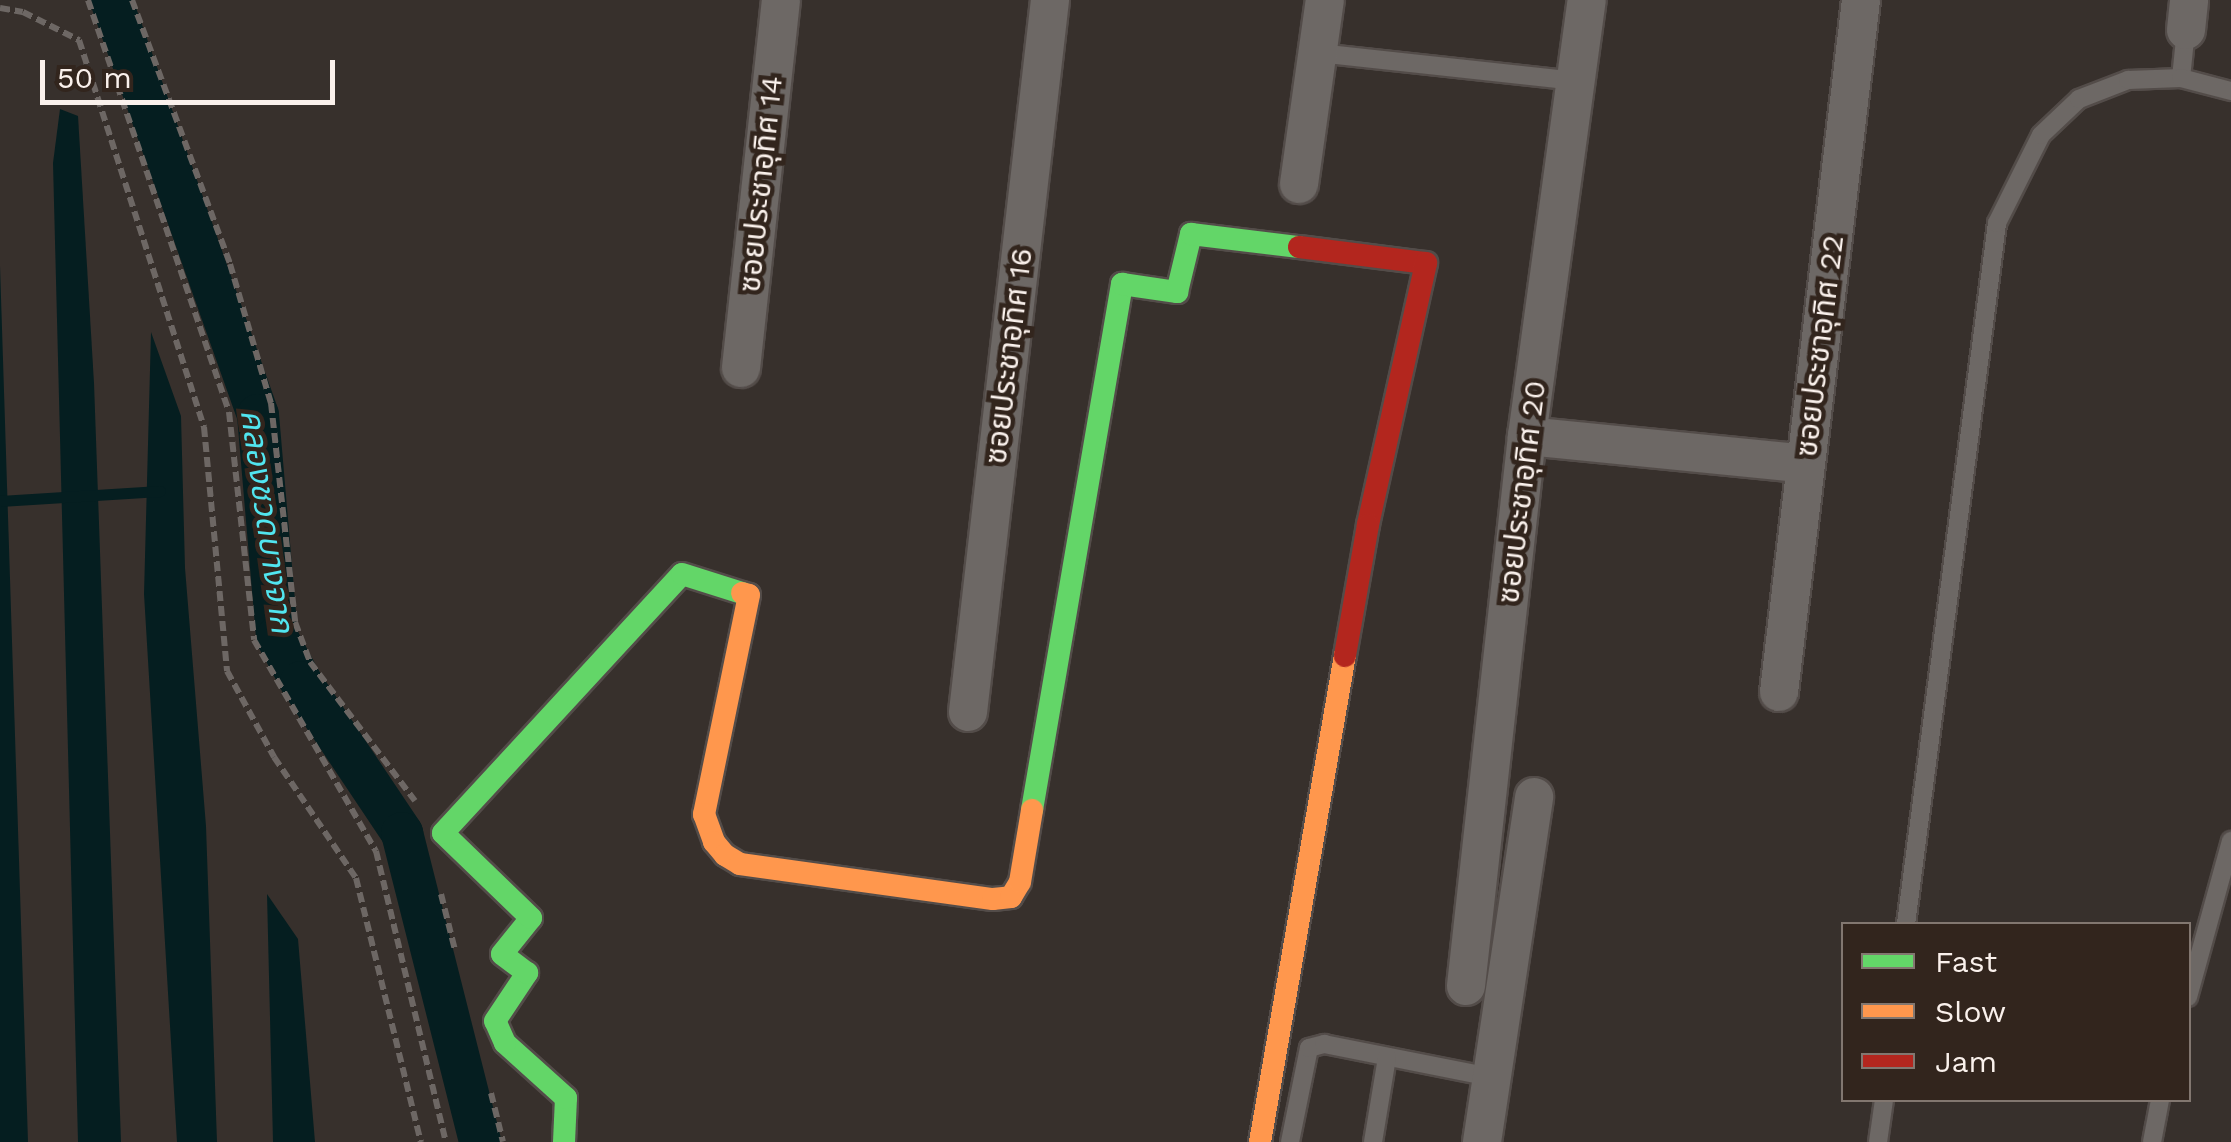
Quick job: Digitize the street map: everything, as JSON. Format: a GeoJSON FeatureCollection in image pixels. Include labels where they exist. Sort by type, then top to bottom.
{"type":"FeatureCollection","features":[{"type":"Feature","properties":{"kind":"street","name":"ซอยประชาอุทิศ 14"},"geometry":{"type":"LineString","coordinates":[[740,368],[780,0]]}},
{"type":"Feature","properties":{"kind":"street","name":"ซอยประชาอุทิศ 16"},"geometry":{"type":"LineString","coordinates":[[968,712],[1050,0]]}},
{"type":"Feature","properties":{"kind":"street"},"geometry":{"type":"LineString","coordinates":[[1299,184],[1325,0]]}},
{"type":"Feature","properties":{"kind":"street","name":"ซอยประชาอุทิศ 20"},"geometry":{"type":"LineString","coordinates":[[1466,986],[1528,436],[1587,0]]}},
{"type":"Feature","properties":{"kind":"street","name":"ซอยประชาอุทิศ 22"},"geometry":{"type":"LineString","coordinates":[[1779,692],[1861,0]]}},
{"type":"Feature","properties":{"kind":"street"},"geometry":{"type":"LineString","coordinates":[[564,1142],[566,1098],[505,1043],[495,1021],[527,972],[502,954],[531,918],[443,833],[682,574],[750,595],[704,814],[714,842],[725,855],[740,864],[993,899],[1011,897],[1020,882],[1122,284],[1177,292],[1190,234],[1426,263],[1368,525],[1260,1142]]}},
{"type":"Feature","properties":{"kind":"street"},"geometry":{"type":"LineString","coordinates":[[1528,436],[1806,464]]}},
{"type":"Feature","properties":{"kind":"street"},"geometry":{"type":"LineString","coordinates":[[1482,1142],[1534,797]]}},
{"type":"Feature","properties":{"kind":"lane"},"geometry":{"type":"LineString","coordinates":[[2181,78],[2188,15]]}},
{"type":"Feature","properties":{"kind":"lane"},"geometry":{"type":"LineString","coordinates":[[1318,53],[1576,81]]}},
{"type":"Feature","properties":{"kind":"lane"},"geometry":{"type":"LineString","coordinates":[[1906,922],[1997,223],[2041,135],[2079,99],[2128,80],[2181,78],[2231,91]]}},
{"type":"Feature","properties":{"kind":"lane"},"geometry":{"type":"LineString","coordinates":[[2191,986],[2231,841]]}},
{"type":"Feature","properties":{"kind":"lane"},"geometry":{"type":"LineString","coordinates":[[1290,1142],[1309,1048],[1324,1044],[1490,1077]]}},
{"type":"Feature","properties":{"kind":"lane"},"geometry":{"type":"LineString","coordinates":[[1373,1142],[1387,1057]]}},
{"type":"Feature","properties":{"kind":"lane"},"geometry":{"type":"LineString","coordinates":[[1878,1142],[1884,1102]]}},
{"type":"Feature","properties":{"kind":"lane"},"geometry":{"type":"LineString","coordinates":[[2152,1142],[2160,1102]]}},
{"type":"Feature","properties":{"kind":"path"},"geometry":{"type":"LineString","coordinates":[[88,0],[229,412],[254,640],[376,850],[446,1142]]}},
{"type":"Feature","properties":{"kind":"path"},"geometry":{"type":"LineString","coordinates":[[132,0],[230,264],[272,403],[295,622],[310,662],[418,808]]}},
{"type":"Feature","properties":{"kind":"path"},"geometry":{"type":"LineString","coordinates":[[0,8],[23,12],[79,40],[204,427],[227,671],[274,756],[356,878],[421,1142]]}},
{"type":"Feature","properties":{"kind":"path"},"geometry":{"type":"LineString","coordinates":[[437,877],[456,953]]}},
{"type":"Feature","properties":{"kind":"path"},"geometry":{"type":"LineString","coordinates":[[489,1085],[503,1142]]}},
{"type":"Feature","properties":{"kind":"water"},"geometry":{"type":"Polygon","coordinates":[[[60,109],[78,116],[94,383],[121,1142],[78,1142],[53,163],[60,109]]]}},
{"type":"Feature","properties":{"kind":"water"},"geometry":{"type":"Polygon","coordinates":[[[0,266],[28,1142],[0,1142],[0,266]]]}},
{"type":"Feature","properties":{"kind":"water"},"geometry":{"type":"Polygon","coordinates":[[[151,332],[181,416],[185,568],[206,826],[217,1142],[177,1142],[144,594],[151,332]]]}},
{"type":"Feature","properties":{"kind":"water"},"geometry":{"type":"Polygon","coordinates":[[[267,894],[298,939],[315,1142],[273,1142],[267,894]]]}},
{"type":"Feature","properties":{"kind":"waterway","name":"คลองชวดบางจาก"},"geometry":{"type":"LineString","coordinates":[[111,0],[258,415],[277,637],[301,682],[402,833],[480,1142]]}},
{"type":"Feature","properties":{"kind":"waterway"},"geometry":{"type":"LineString","coordinates":[[0,501],[160,491]]}},
{"type":"Feature","properties":{"kind":"traffic: fast"},"geometry":{"type":"LineString","coordinates":[[1032,810],[1122,284],[1177,292],[1191,234],[1299,247]]}},
{"type":"Feature","properties":{"kind":"traffic: fast"},"geometry":{"type":"LineString","coordinates":[[564,1142],[566,1098],[505,1043],[495,1021],[527,973],[502,954],[531,918],[443,833],[682,574],[742,593]]}},
{"type":"Feature","properties":{"kind":"traffic: slow"},"geometry":{"type":"LineString","coordinates":[[742,593],[749,595],[704,814],[714,842],[725,855],[740,864],[993,899],[1011,897],[1020,882],[1032,810]]}},
{"type":"Feature","properties":{"kind":"traffic: slow"},"geometry":{"type":"LineString","coordinates":[[1260,1142],[1345,656]]}},
{"type":"Feature","properties":{"kind":"traffic: jam"},"geometry":{"type":"LineString","coordinates":[[1299,247],[1426,263],[1368,525],[1345,656]]}}]}
